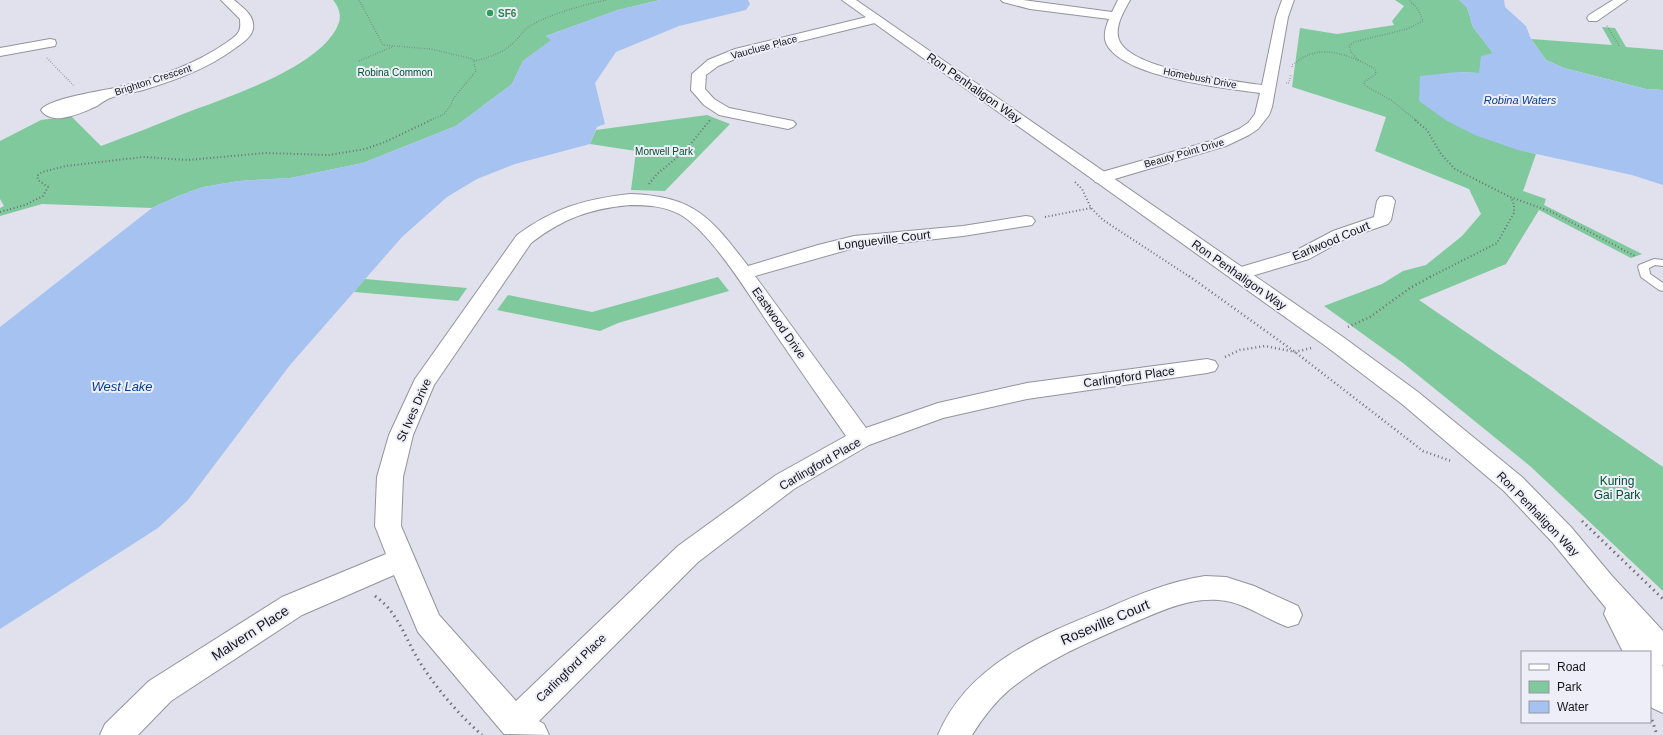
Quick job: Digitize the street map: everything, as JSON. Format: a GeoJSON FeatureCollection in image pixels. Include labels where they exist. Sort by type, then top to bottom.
{"type":"FeatureCollection","features":[{"type":"Feature","properties":{"kind":"street","name":"Brighton Crescent"},"geometry":{"type":"LineString","coordinates":[[104,95],[76,110],[58,113],[51,113],[48,110],[66,103],[104,95],[163,79],[193,68],[225,50],[244,35],[247,29],[246,18],[227,0]]}},
{"type":"Feature","properties":{"kind":"street","name":"Ron Penhaligon Way"},"geometry":{"type":"LineString","coordinates":[[848,0],[1238,274],[1341,335],[1410,398],[1513,484],[1562,535],[1602,584],[1663,652]]}},
{"type":"Feature","properties":{"kind":"street"},"geometry":{"type":"LineString","coordinates":[[1007,0],[1030,5],[1115,16]]}},
{"type":"Feature","properties":{"kind":"street","name":"Homebush Drive"},"geometry":{"type":"LineString","coordinates":[[1124,0],[1115,16],[1111,32],[1114,43],[1122,52],[1139,62],[1161,71],[1179,76],[1270,85]]}},
{"type":"Feature","properties":{"kind":"street","name":"Beauty Point Drive"},"geometry":{"type":"LineString","coordinates":[[1101,178],[1220,144],[1244,132],[1258,121],[1262,115],[1270,85],[1282,17],[1288,0]]}},
{"type":"Feature","properties":{"kind":"street"},"geometry":{"type":"LineString","coordinates":[[1593,18],[1621,0]]}},
{"type":"Feature","properties":{"kind":"street","name":"Vaucluse Place"},"geometry":{"type":"LineString","coordinates":[[788,124],[724,112],[709,102],[698,90],[699,74],[713,63],[740,52],[875,19]]}},
{"type":"Feature","properties":{"kind":"street"},"geometry":{"type":"LineString","coordinates":[[0,52],[50,43]]}},
{"type":"Feature","properties":{"kind":"street","name":"St Ives Drive"},"geometry":{"type":"LineString","coordinates":[[524,729],[428,623],[388,526],[390,477],[401,435],[423,384],[524,239],[545,223],[572,211],[604,202],[640,200],[670,204],[688,212]]}},
{"type":"Feature","properties":{"kind":"street","name":"Earlwood Court"},"geometry":{"type":"LineString","coordinates":[[1238,274],[1302,255],[1339,235],[1382,220],[1386,201]]}},
{"type":"Feature","properties":{"kind":"street","name":"Eastwood Drive"},"geometry":{"type":"LineString","coordinates":[[688,212],[719,242],[744,273],[861,440]]}},
{"type":"Feature","properties":{"kind":"street","name":"Longueville Court"},"geometry":{"type":"LineString","coordinates":[[744,273],[854,242],[963,231],[1026,221]]}},
{"type":"Feature","properties":{"kind":"street","name":"Carlingford Place"},"geometry":{"type":"LineString","coordinates":[[524,729],[688,554],[785,482],[861,440],[938,411],[1027,391],[1207,366]]}},
{"type":"Feature","properties":{"kind":"street","name":"Malvern Place"},"geometry":{"type":"LineString","coordinates":[[116,735],[160,691],[292,606],[402,559]]}},
{"type":"Feature","properties":{"kind":"street","name":"Ron Penhaligon Way"},"geometry":{"type":"LineString","coordinates":[[1602,584],[1638,651]]}},
{"type":"Feature","properties":{"kind":"street","name":"Roseville Court"},"geometry":{"type":"LineString","coordinates":[[954,735],[969,712],[996,681],[1027,658],[1046,647],[1156,601],[1198,589],[1217,588],[1232,590],[1288,615]]}},
{"type":"Feature","properties":{"kind":"street"},"geometry":{"type":"LineString","coordinates":[[1651,675],[1663,698]]}},
{"type":"Feature","properties":{"kind":"lane"},"geometry":{"type":"LineString","coordinates":[[1663,263],[1654,262],[1643,267],[1645,275],[1663,288]]}},
{"type":"Feature","properties":{"kind":"path"},"geometry":{"type":"LineString","coordinates":[[0,212],[25,205],[44,196],[48,187],[38,180],[37,176],[42,172],[66,166],[142,157],[188,160],[265,153],[298,156],[329,155],[365,149],[385,142],[444,114],[451,105],[453,99],[476,71],[473,59],[431,49],[383,45],[359,0]]}},
{"type":"Feature","properties":{"kind":"path"},"geometry":{"type":"LineString","coordinates":[[474,61],[496,54],[511,45],[525,28],[531,25],[582,5],[606,0]]}},
{"type":"Feature","properties":{"kind":"path"},"geometry":{"type":"LineString","coordinates":[[1359,61],[1351,52],[1349,46],[1354,42],[1407,29],[1423,21],[1418,9],[1408,0]]}},
{"type":"Feature","properties":{"kind":"path"},"geometry":{"type":"LineString","coordinates":[[1593,18],[1608,26],[1620,47]]}},
{"type":"Feature","properties":{"kind":"path"},"geometry":{"type":"LineString","coordinates":[[50,43],[43,55],[85,98]]}},
{"type":"Feature","properties":{"kind":"path"},"geometry":{"type":"LineString","coordinates":[[359,62],[393,47]]}},
{"type":"Feature","properties":{"kind":"path"},"geometry":{"type":"LineString","coordinates":[[1270,85],[1289,83],[1292,65],[1316,52],[1328,53],[1359,61],[1375,69],[1376,74],[1371,79],[1364,82],[1364,85],[1391,100],[1427,130],[1440,154],[1455,169],[1510,197],[1552,212],[1632,254],[1647,264]]}},
{"type":"Feature","properties":{"kind":"path"},"geometry":{"type":"LineString","coordinates":[[640,200],[647,187],[657,174],[685,151],[699,136],[707,122],[724,112]]}},
{"type":"Feature","properties":{"kind":"path"},"geometry":{"type":"LineString","coordinates":[[1072,180],[1082,189],[1091,208],[1102,220],[1180,269],[1295,352],[1423,450],[1454,462]]}},
{"type":"Feature","properties":{"kind":"path"},"geometry":{"type":"LineString","coordinates":[[1207,366],[1240,350],[1265,346],[1295,352],[1341,335],[1370,317],[1410,288],[1467,257],[1497,243],[1514,213],[1514,205],[1510,197]]}},
{"type":"Feature","properties":{"kind":"path"},"geometry":{"type":"LineString","coordinates":[[1026,221],[1091,208]]}},
{"type":"Feature","properties":{"kind":"path"},"geometry":{"type":"LineString","coordinates":[[361,577],[366,595],[372,595],[383,600],[397,620],[419,661],[447,700],[482,735]]}},
{"type":"Feature","properties":{"kind":"path"},"geometry":{"type":"LineString","coordinates":[[1651,716],[1657,735]]}},
{"type":"Feature","properties":{"kind":"green space","name":"Robina Common"},"geometry":{"type":"Polygon","coordinates":[[[333,0],[660,0],[618,10],[546,36],[552,40],[523,61],[512,84],[456,126],[363,163],[290,178],[239,181],[203,187],[152,208],[42,204],[0,216],[0,208],[4,206],[0,199],[0,141],[41,120],[71,116],[101,146],[270,80],[312,55],[328,41],[338,25],[340,18],[337,6],[333,0]]]}},
{"type":"Feature","properties":{"kind":"green space","name":"Kuring Gai Park"},"geometry":{"type":"Polygon","coordinates":[[[1395,0],[1459,0],[1467,7],[1473,27],[1493,53],[1479,73],[1457,72],[1517,149],[1536,154],[1523,191],[1546,199],[1544,205],[1642,254],[1631,258],[1539,210],[1506,264],[1419,300],[1663,467],[1663,591],[1530,466],[1403,363],[1324,306],[1382,284],[1403,271],[1426,265],[1462,236],[1481,214],[1469,189],[1375,151],[1386,117],[1292,87],[1300,28],[1337,34],[1394,25],[1392,21],[1404,6],[1395,0]]]}},
{"type":"Feature","properties":{"kind":"green space"},"geometry":{"type":"Polygon","coordinates":[[[1602,27],[1615,28],[1626,47],[1663,50],[1663,90],[1646,89],[1564,68],[1546,60],[1531,39],[1612,45],[1602,27]]]}},
{"type":"Feature","properties":{"kind":"green space","name":"Morwell Park"},"geometry":{"type":"Polygon","coordinates":[[[707,115],[730,124],[665,191],[631,190],[636,151],[590,144],[596,130],[707,115]]]}},
{"type":"Feature","properties":{"kind":"green space"},"geometry":{"type":"Polygon","coordinates":[[[718,277],[729,291],[618,323],[600,331],[497,310],[508,295],[592,312],[718,277]]]}},
{"type":"Feature","properties":{"kind":"green space"},"geometry":{"type":"Polygon","coordinates":[[[365,279],[467,288],[458,301],[354,292],[365,279]]]}},
{"type":"Feature","properties":{"kind":"water","name":"West Lake"},"geometry":{"type":"Polygon","coordinates":[[[660,0],[748,0],[750,4],[746,10],[679,26],[616,52],[595,83],[605,124],[597,127],[590,144],[515,164],[477,179],[447,197],[402,237],[290,365],[188,500],[158,528],[0,629],[0,327],[152,208],[203,187],[239,181],[290,178],[363,163],[456,126],[512,84],[523,61],[551,40],[546,36],[618,10],[660,0]]]}},
{"type":"Feature","properties":{"kind":"water","name":"Robina Waters"},"geometry":{"type":"Polygon","coordinates":[[[1459,0],[1504,0],[1505,7],[1526,26],[1531,39],[1546,60],[1564,68],[1646,89],[1663,90],[1663,185],[1632,175],[1518,150],[1475,135],[1447,121],[1419,101],[1420,76],[1457,72],[1479,73],[1481,56],[1493,53],[1473,27],[1467,7],[1459,0]]]}},
{"type":"Feature","properties":{"kind":"place","name":"SF6"},"geometry":{"type":"Point","coordinates":[490,13]}}]}
